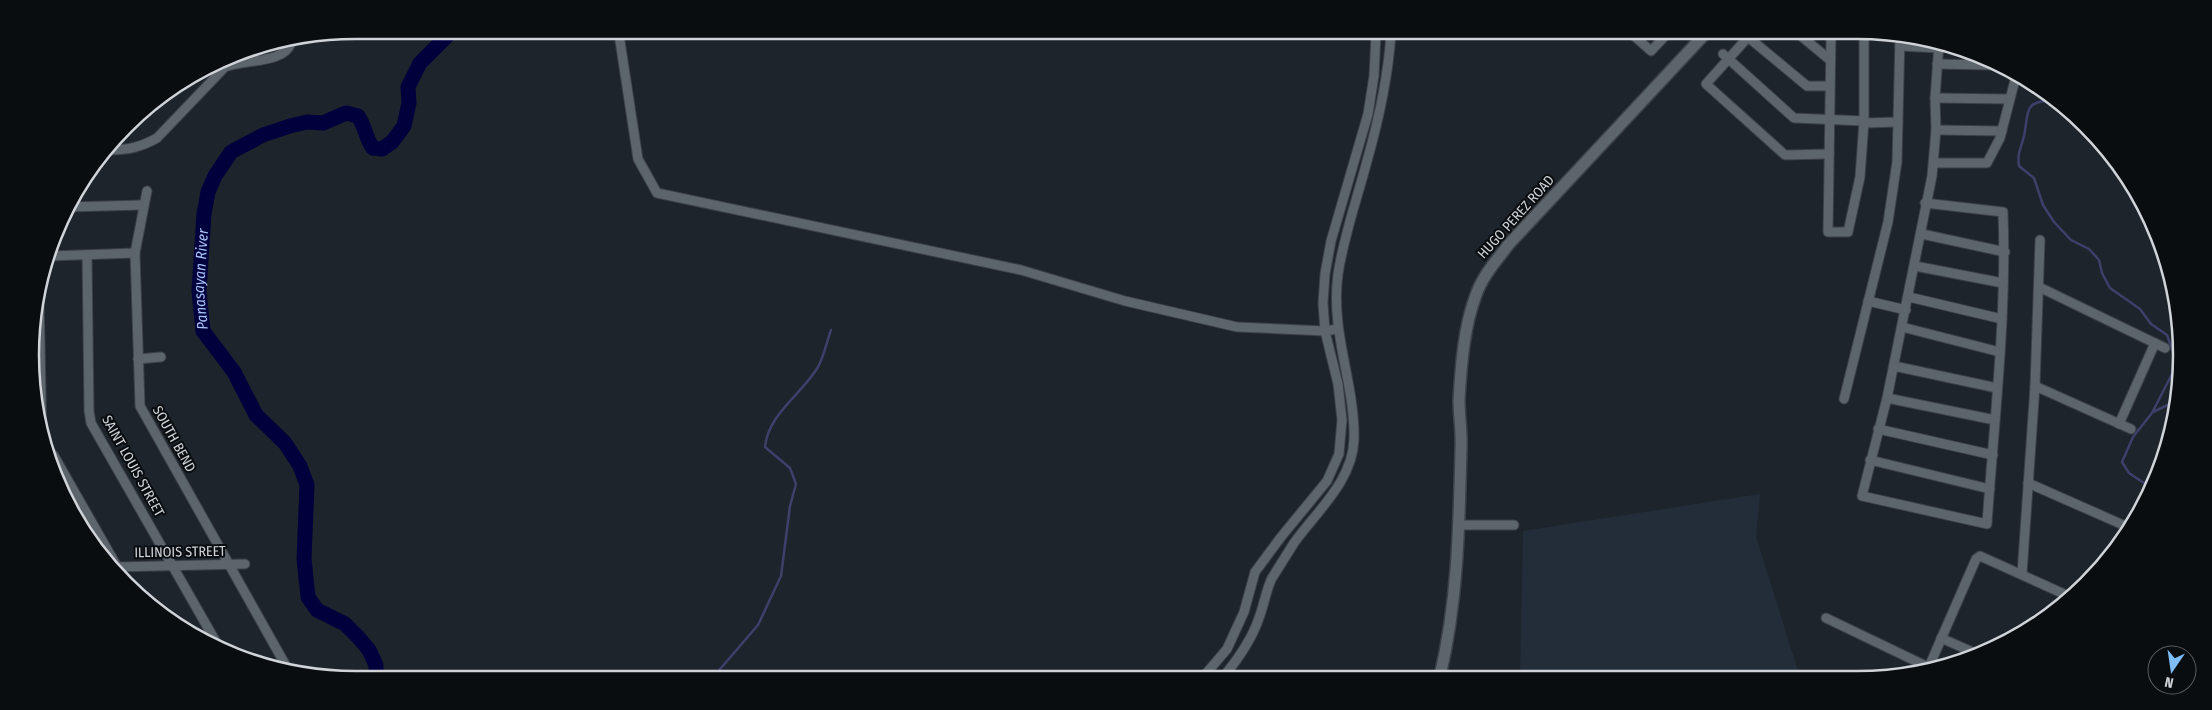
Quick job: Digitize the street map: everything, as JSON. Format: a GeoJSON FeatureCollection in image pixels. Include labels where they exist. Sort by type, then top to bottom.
{"type":"FeatureCollection","features":[{"type":"Feature","properties":{"kind":"street"},"geometry":{"type":"LineString","coordinates":[[1208,671],[1227,649],[1244,612],[1256,572],[1281,537],[1327,481],[1339,454],[1342,420],[1341,401],[1325,331],[1323,303],[1332,241],[1368,114],[1374,76],[1376,39]]}},
{"type":"Feature","properties":{"kind":"street"},"geometry":{"type":"LineString","coordinates":[[1228,671],[1238,660],[1259,619],[1271,581],[1295,543],[1337,487],[1350,457],[1354,442],[1353,413],[1337,329],[1338,274],[1350,216],[1380,111],[1390,39]]}},
{"type":"Feature","properties":{"kind":"street"},"geometry":{"type":"LineString","coordinates":[[1636,39],[1651,52],[1662,39]]}},
{"type":"Feature","properties":{"kind":"street","name":"HUGO PEREZ ROAD"},"geometry":{"type":"LineString","coordinates":[[1441,671],[1449,638],[1458,572],[1461,447],[1459,400],[1468,319],[1476,294],[1486,274],[1509,244],[1700,39]]}},
{"type":"Feature","properties":{"kind":"street"},"geometry":{"type":"LineString","coordinates":[[1746,39],[1726,57],[1706,84],[1785,155],[1829,154]]}},
{"type":"Feature","properties":{"kind":"street"},"geometry":{"type":"LineString","coordinates":[[1752,39],[1807,86],[1830,86]]}},
{"type":"Feature","properties":{"kind":"street"},"geometry":{"type":"LineString","coordinates":[[1806,39],[1830,60]]}},
{"type":"Feature","properties":{"kind":"street"},"geometry":{"type":"LineString","coordinates":[[1831,39],[1828,232],[1848,232],[1860,177],[1864,122],[1864,39]]}},
{"type":"Feature","properties":{"kind":"street"},"geometry":{"type":"LineString","coordinates":[[620,41],[638,160],[657,193],[1021,270],[1125,301],[1237,328],[1325,331],[1337,329]]}},
{"type":"Feature","properties":{"kind":"street"},"geometry":{"type":"LineString","coordinates":[[1844,399],[1888,222],[1897,162],[1900,41]]}},
{"type":"Feature","properties":{"kind":"street"},"geometry":{"type":"LineString","coordinates":[[237,62],[262,60],[281,54],[290,46]]}},
{"type":"Feature","properties":{"kind":"street"},"geometry":{"type":"LineString","coordinates":[[1900,46],[1923,46]]}},
{"type":"Feature","properties":{"kind":"street"},"geometry":{"type":"LineString","coordinates":[[1925,202],[2004,212],[2005,252],[2002,319],[1987,524],[1862,496],[1887,398],[1922,234],[1925,202],[1934,163],[1938,50]]}},
{"type":"Feature","properties":{"kind":"street"},"geometry":{"type":"LineString","coordinates":[[1726,57],[1794,118],[1898,122]]}},
{"type":"Feature","properties":{"kind":"street"},"geometry":{"type":"LineString","coordinates":[[1937,64],[1982,65]]}},
{"type":"Feature","properties":{"kind":"street"},"geometry":{"type":"LineString","coordinates":[[114,150],[125,150],[143,146],[157,138],[225,67]]}},
{"type":"Feature","properties":{"kind":"street"},"geometry":{"type":"LineString","coordinates":[[1934,163],[1987,163],[2000,138],[2015,81]]}},
{"type":"Feature","properties":{"kind":"street"},"geometry":{"type":"LineString","coordinates":[[1935,98],[2009,99]]}},
{"type":"Feature","properties":{"kind":"street"},"geometry":{"type":"LineString","coordinates":[[1936,130],[2002,131]]}},
{"type":"Feature","properties":{"kind":"street","name":"SOUTH BEND"},"geometry":{"type":"LineString","coordinates":[[147,191],[135,253],[138,398],[144,416],[284,663]]}},
{"type":"Feature","properties":{"kind":"street"},"geometry":{"type":"LineString","coordinates":[[76,207],[143,205]]}},
{"type":"Feature","properties":{"kind":"street"},"geometry":{"type":"LineString","coordinates":[[1922,234],[2005,252]]}},
{"type":"Feature","properties":{"kind":"street"},"geometry":{"type":"LineString","coordinates":[[2022,574],[2035,386],[2040,240]]}},
{"type":"Feature","properties":{"kind":"street"},"geometry":{"type":"LineString","coordinates":[[55,256],[135,253]]}},
{"type":"Feature","properties":{"kind":"street","name":"SAINT LOUIS STREET"},"geometry":{"type":"LineString","coordinates":[[87,256],[89,411],[91,423],[214,638]]}},
{"type":"Feature","properties":{"kind":"street"},"geometry":{"type":"LineString","coordinates":[[1915,266],[2003,283]]}},
{"type":"Feature","properties":{"kind":"street"},"geometry":{"type":"LineString","coordinates":[[2039,287],[2165,348]]}},
{"type":"Feature","properties":{"kind":"street"},"geometry":{"type":"LineString","coordinates":[[1908,296],[2002,319]]}},
{"type":"Feature","properties":{"kind":"street"},"geometry":{"type":"LineString","coordinates":[[1868,301],[1906,310]]}},
{"type":"Feature","properties":{"kind":"street"},"geometry":{"type":"LineString","coordinates":[[40,327],[41,397]]}},
{"type":"Feature","properties":{"kind":"street"},"geometry":{"type":"LineString","coordinates":[[1902,327],[2000,352]]}},
{"type":"Feature","properties":{"kind":"street"},"geometry":{"type":"LineString","coordinates":[[2119,424],[2155,343]]}},
{"type":"Feature","properties":{"kind":"street"},"geometry":{"type":"LineString","coordinates":[[138,359],[161,357]]}},
{"type":"Feature","properties":{"kind":"street"},"geometry":{"type":"LineString","coordinates":[[1894,366],[1997,388]]}},
{"type":"Feature","properties":{"kind":"street"},"geometry":{"type":"LineString","coordinates":[[2035,386],[2131,429]]}},
{"type":"Feature","properties":{"kind":"street"},"geometry":{"type":"LineString","coordinates":[[1887,398],[1995,420]]}},
{"type":"Feature","properties":{"kind":"street"},"geometry":{"type":"LineString","coordinates":[[1878,429],[1993,454]]}},
{"type":"Feature","properties":{"kind":"street"},"geometry":{"type":"LineString","coordinates":[[1339,454],[1350,457]]}},
{"type":"Feature","properties":{"kind":"street"},"geometry":{"type":"LineString","coordinates":[[1870,460],[1990,490]]}},
{"type":"Feature","properties":{"kind":"street"},"geometry":{"type":"LineString","coordinates":[[59,464],[113,559]]}},
{"type":"Feature","properties":{"kind":"street"},"geometry":{"type":"LineString","coordinates":[[2028,483],[2124,525]]}},
{"type":"Feature","properties":{"kind":"street"},"geometry":{"type":"LineString","coordinates":[[1458,525],[1514,524]]}},
{"type":"Feature","properties":{"kind":"street"},"geometry":{"type":"LineString","coordinates":[[1931,662],[1976,559],[1980,556],[2065,594]]}},
{"type":"Feature","properties":{"kind":"street","name":"ILLINOIS STREET"},"geometry":{"type":"LineString","coordinates":[[121,568],[245,564]]}},
{"type":"Feature","properties":{"kind":"street"},"geometry":{"type":"LineString","coordinates":[[1826,618],[1921,665]]}},
{"type":"Feature","properties":{"kind":"street"},"geometry":{"type":"LineString","coordinates":[[1941,638],[1969,650]]}},
{"type":"Feature","properties":{"kind":"shaded area"},"geometry":{"type":"Polygon","coordinates":[[[1760,494],[1756,537],[1798,671],[1520,671],[1523,531],[1760,494]]]}},
{"type":"Feature","properties":{"kind":"waterway","name":"Panasayan River"},"geometry":{"type":"LineString","coordinates":[[376,671],[376,665],[369,650],[359,638],[345,624],[317,610],[308,597],[304,559],[307,485],[300,466],[285,443],[256,415],[234,372],[203,331],[199,291],[204,214],[208,192],[215,176],[231,152],[263,135],[307,122],[323,123],[346,113],[358,116],[373,148],[382,149],[392,142],[404,126],[409,103],[408,87],[420,63],[444,39]]}},
{"type":"Feature","properties":{"kind":"waterway"},"geometry":{"type":"LineString","coordinates":[[2046,101],[2036,103],[2029,110],[2019,154],[2019,166],[2034,178],[2043,205],[2054,222],[2071,240],[2089,249],[2099,260],[2102,273],[2110,288],[2140,309],[2151,324],[2167,335],[2173,352]]}},
{"type":"Feature","properties":{"kind":"waterway"},"geometry":{"type":"LineString","coordinates":[[718,671],[758,625],[781,576],[790,506],[796,484],[790,468],[765,447],[767,435],[779,414],[818,367],[831,330]]}},
{"type":"Feature","properties":{"kind":"waterway"},"geometry":{"type":"LineString","coordinates":[[2146,484],[2129,473],[2122,462],[2133,437],[2152,413],[2172,374],[2173,364]]}},
{"type":"Feature","properties":{"kind":"waterway"},"geometry":{"type":"LineString","coordinates":[[2153,412],[2169,404]]}}]}
